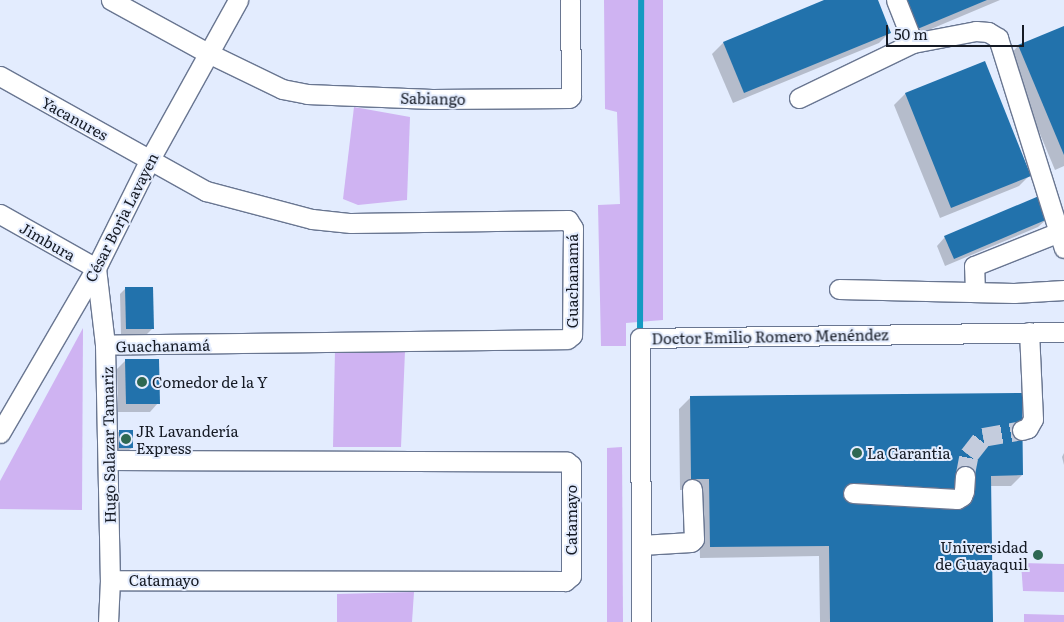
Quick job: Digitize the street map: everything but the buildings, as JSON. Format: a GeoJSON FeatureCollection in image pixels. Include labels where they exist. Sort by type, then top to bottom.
{"type":"FeatureCollection","features":[{"type":"Feature","properties":{"kind":"street"},"geometry":{"type":"LineString","coordinates":[[111,0],[208,53]]}},
{"type":"Feature","properties":{"kind":"street","name":"César Borja Lavayen"},"geometry":{"type":"LineString","coordinates":[[0,433],[7,404],[96,268],[150,159],[238,0]]}},
{"type":"Feature","properties":{"kind":"street","name":"Sabiango"},"geometry":{"type":"LineString","coordinates":[[208,53],[282,89],[307,94],[432,99],[566,99],[571,96],[570,0]]}},
{"type":"Feature","properties":{"kind":"street"},"geometry":{"type":"LineString","coordinates":[[896,0],[913,43]]}},
{"type":"Feature","properties":{"kind":"street"},"geometry":{"type":"LineString","coordinates":[[799,98],[913,43],[976,31],[988,32],[998,38],[1062,240],[982,261],[974,266],[974,292]]}},
{"type":"Feature","properties":{"kind":"street","name":"Yacanures"},"geometry":{"type":"LineString","coordinates":[[0,76],[150,159]]}},
{"type":"Feature","properties":{"kind":"street","name":"Guachanamá"},"geometry":{"type":"LineString","coordinates":[[106,345],[567,339],[572,335],[573,228],[568,220],[351,223],[312,219],[206,191],[150,159]]}},
{"type":"Feature","properties":{"kind":"street","name":"Jimbura"},"geometry":{"type":"LineString","coordinates":[[0,214],[96,268]]}},
{"type":"Feature","properties":{"kind":"street","name":"Hugo Salazar Tamariz"},"geometry":{"type":"LineString","coordinates":[[96,268],[106,345],[110,580],[108,622]]}},
{"type":"Feature","properties":{"kind":"street"},"geometry":{"type":"LineString","coordinates":[[839,288],[974,292],[1064,290]]}},
{"type":"Feature","properties":{"kind":"street"},"geometry":{"type":"LineString","coordinates":[[1022,430],[1028,428],[1033,420],[1029,332]]}},
{"type":"Feature","properties":{"kind":"street","name":"Doctor Emilio Romero Menéndez"},"geometry":{"type":"LineString","coordinates":[[641,622],[640,338],[1064,332]]}},
{"type":"Feature","properties":{"kind":"street","name":"Catamayo"},"geometry":{"type":"LineString","coordinates":[[108,460],[567,462],[570,466],[571,576],[564,581],[110,580]]}},
{"type":"Feature","properties":{"kind":"street"},"geometry":{"type":"LineString","coordinates":[[853,493],[957,499],[962,496],[964,491],[966,476]]}},
{"type":"Feature","properties":{"kind":"street"},"geometry":{"type":"LineString","coordinates":[[640,544],[691,542],[694,539],[692,489]]}},
{"type":"Feature","properties":{"kind":"shaded area"},"geometry":{"type":"Polygon","coordinates":[[[604,0],[663,0],[663,320],[626,323],[626,346],[601,346],[598,205],[620,204],[617,112],[605,109],[604,0]]]}},
{"type":"Feature","properties":{"kind":"shaded area"},"geometry":{"type":"Polygon","coordinates":[[[354,107],[410,117],[407,200],[358,205],[343,199],[354,107]]]}},
{"type":"Feature","properties":{"kind":"shaded area"},"geometry":{"type":"Polygon","coordinates":[[[83,328],[82,510],[0,509],[0,481],[83,328]]]}},
{"type":"Feature","properties":{"kind":"shaded area"},"geometry":{"type":"Polygon","coordinates":[[[335,350],[405,351],[401,447],[333,447],[335,350]]]}},
{"type":"Feature","properties":{"kind":"shaded area"},"geometry":{"type":"Polygon","coordinates":[[[622,447],[623,622],[607,622],[607,448],[622,447]]]}},
{"type":"Feature","properties":{"kind":"shaded area"},"geometry":{"type":"Polygon","coordinates":[[[1021,563],[1064,564],[1064,592],[1023,591],[1021,563]]]}},
{"type":"Feature","properties":{"kind":"shaded area"},"geometry":{"type":"Polygon","coordinates":[[[414,592],[412,622],[337,622],[337,594],[414,592]]]}},
{"type":"Feature","properties":{"kind":"shaded area"},"geometry":{"type":"Polygon","coordinates":[[[1024,614],[1064,615],[1064,622],[1024,622],[1024,614]]]}},
{"type":"Feature","properties":{"kind":"waterway"},"geometry":{"type":"LineString","coordinates":[[640,336],[641,0]]}},
{"type":"Feature","properties":{"kind":"tunnel"},"geometry":{"type":"LineString","coordinates":[[965,476],[969,455],[983,437],[1022,430]]}},
{"type":"Feature","properties":{"kind":"place","name":"Comedor de la Y"},"geometry":{"type":"Point","coordinates":[142,382]}},
{"type":"Feature","properties":{"kind":"place","name":"JR Lavandería Express"},"geometry":{"type":"Point","coordinates":[126,439]}},
{"type":"Feature","properties":{"kind":"place","name":"La Garantia"},"geometry":{"type":"Point","coordinates":[857,453]}},
{"type":"Feature","properties":{"kind":"place","name":"Universidad de Guayaquil"},"geometry":{"type":"Point","coordinates":[1038,555]}}]}
